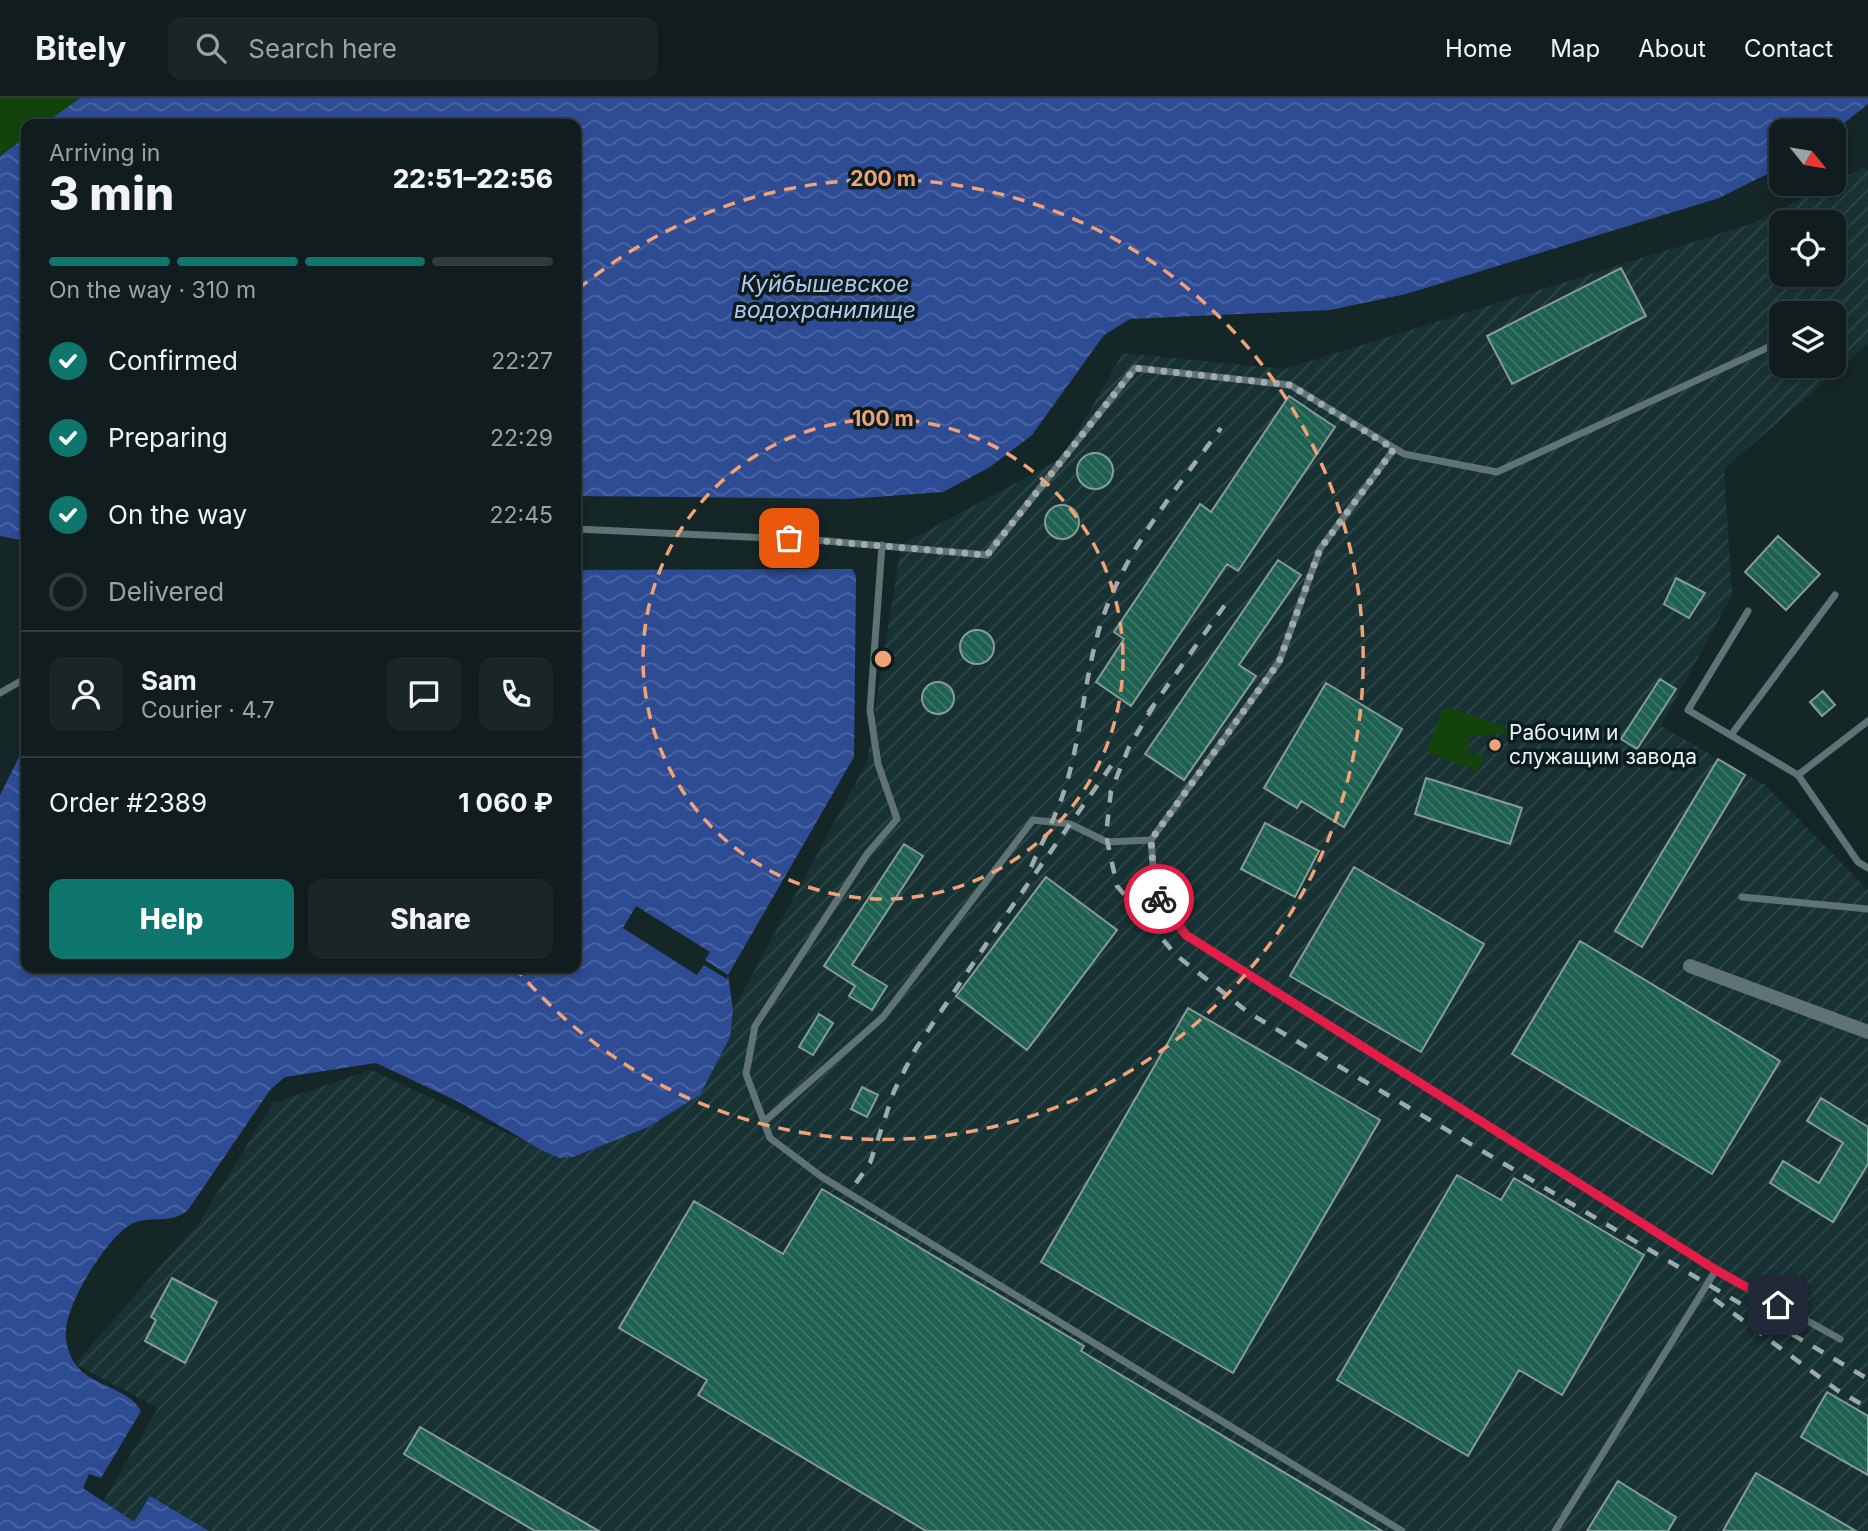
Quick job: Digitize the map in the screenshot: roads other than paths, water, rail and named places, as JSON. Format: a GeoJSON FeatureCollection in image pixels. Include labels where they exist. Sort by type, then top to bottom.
{"type":"FeatureCollection","features":[{"type":"Feature","properties":{"kind":"street"},"geometry":{"type":"LineString","coordinates":[[1690,966],[1868,1032]]}},
{"type":"Feature","properties":{"kind":"lane"},"geometry":{"type":"LineString","coordinates":[[581,529],[882,545],[987,555],[1135,368],[1290,385],[1404,454],[1497,472],[1769,347]]}},
{"type":"Feature","properties":{"kind":"lane"},"geometry":{"type":"LineString","coordinates":[[1394,449],[1320,549],[1279,662],[1151,840],[1155,892],[1186,935],[1716,1270],[1840,1339]]}},
{"type":"Feature","properties":{"kind":"lane"},"geometry":{"type":"LineString","coordinates":[[882,545],[870,710],[878,764],[897,819],[867,854],[755,1026],[746,1074],[770,1138],[822,1177],[1402,1531]]}},
{"type":"Feature","properties":{"kind":"lane"},"geometry":{"type":"LineString","coordinates":[[1731,735],[1835,595]]}},
{"type":"Feature","properties":{"kind":"lane"},"geometry":{"type":"LineString","coordinates":[[1748,611],[1688,710],[1798,775],[1858,862],[1868,868]]}},
{"type":"Feature","properties":{"kind":"lane"},"geometry":{"type":"LineString","coordinates":[[0,694],[21,681]]}},
{"type":"Feature","properties":{"kind":"lane"},"geometry":{"type":"LineString","coordinates":[[1798,775],[1868,721]]}},
{"type":"Feature","properties":{"kind":"lane"},"geometry":{"type":"LineString","coordinates":[[765,1121],[883,1017],[1033,820],[1070,824],[1107,842],[1151,840]]}},
{"type":"Feature","properties":{"kind":"lane"},"geometry":{"type":"LineString","coordinates":[[1742,897],[1868,909]]}},
{"type":"Feature","properties":{"kind":"lane"},"geometry":{"type":"LineString","coordinates":[[1555,1531],[1716,1270]]}},
{"type":"Feature","properties":{"kind":"water","name":"Куйбышевское водохранилище"},"geometry":{"type":"Polygon","coordinates":[[[80,98],[1868,98],[1868,104],[1846,121],[1846,119],[1769,119],[1769,173],[1719,198],[1406,294],[1330,310],[1130,319],[1104,335],[1032,435],[990,467],[943,492],[849,499],[581,496],[581,119],[51,119],[80,98]]]}},
{"type":"Feature","properties":{"kind":"water"},"geometry":{"type":"Polygon","coordinates":[[[21,141],[21,540],[0,536],[0,156],[21,141]]]}},
{"type":"Feature","properties":{"kind":"water"},"geometry":{"type":"Polygon","coordinates":[[[852,569],[856,576],[854,757],[728,975],[733,1010],[730,1037],[700,1095],[648,1127],[573,1157],[560,1158],[543,1151],[459,1102],[376,1063],[285,1077],[270,1090],[188,1210],[166,1219],[136,1222],[108,1245],[80,1289],[68,1318],[66,1339],[76,1365],[91,1378],[128,1397],[141,1411],[101,1478],[89,1474],[83,1488],[134,1522],[150,1496],[209,1531],[0,1531],[0,795],[21,753],[21,973],[581,973],[581,570],[852,569]]]}},
{"type":"Feature","properties":{"kind":"railway"},"geometry":{"type":"LineString","coordinates":[[1031,867],[1065,790],[1097,637],[1113,591],[1155,518],[1221,428]]}},
{"type":"Feature","properties":{"kind":"railway"},"geometry":{"type":"LineString","coordinates":[[1148,713],[1227,602]]}},
{"type":"Feature","properties":{"kind":"railway"},"geometry":{"type":"LineString","coordinates":[[1154,705],[1129,747],[1111,791],[1106,835],[1117,886],[1176,955],[1249,1013],[1868,1379]]}},
{"type":"Feature","properties":{"kind":"railway"},"geometry":{"type":"LineString","coordinates":[[856,1183],[870,1163],[894,1091],[915,1050],[1118,756]]}},
{"type":"Feature","properties":{"kind":"railway"},"geometry":{"type":"LineString","coordinates":[[1714,1299],[1837,1390],[1868,1408]]}},
{"type":"Feature","properties":{"kind":"place","name":"Рабочим и служащим завода"},"geometry":{"type":"Point","coordinates":[1495,745]}}]}
